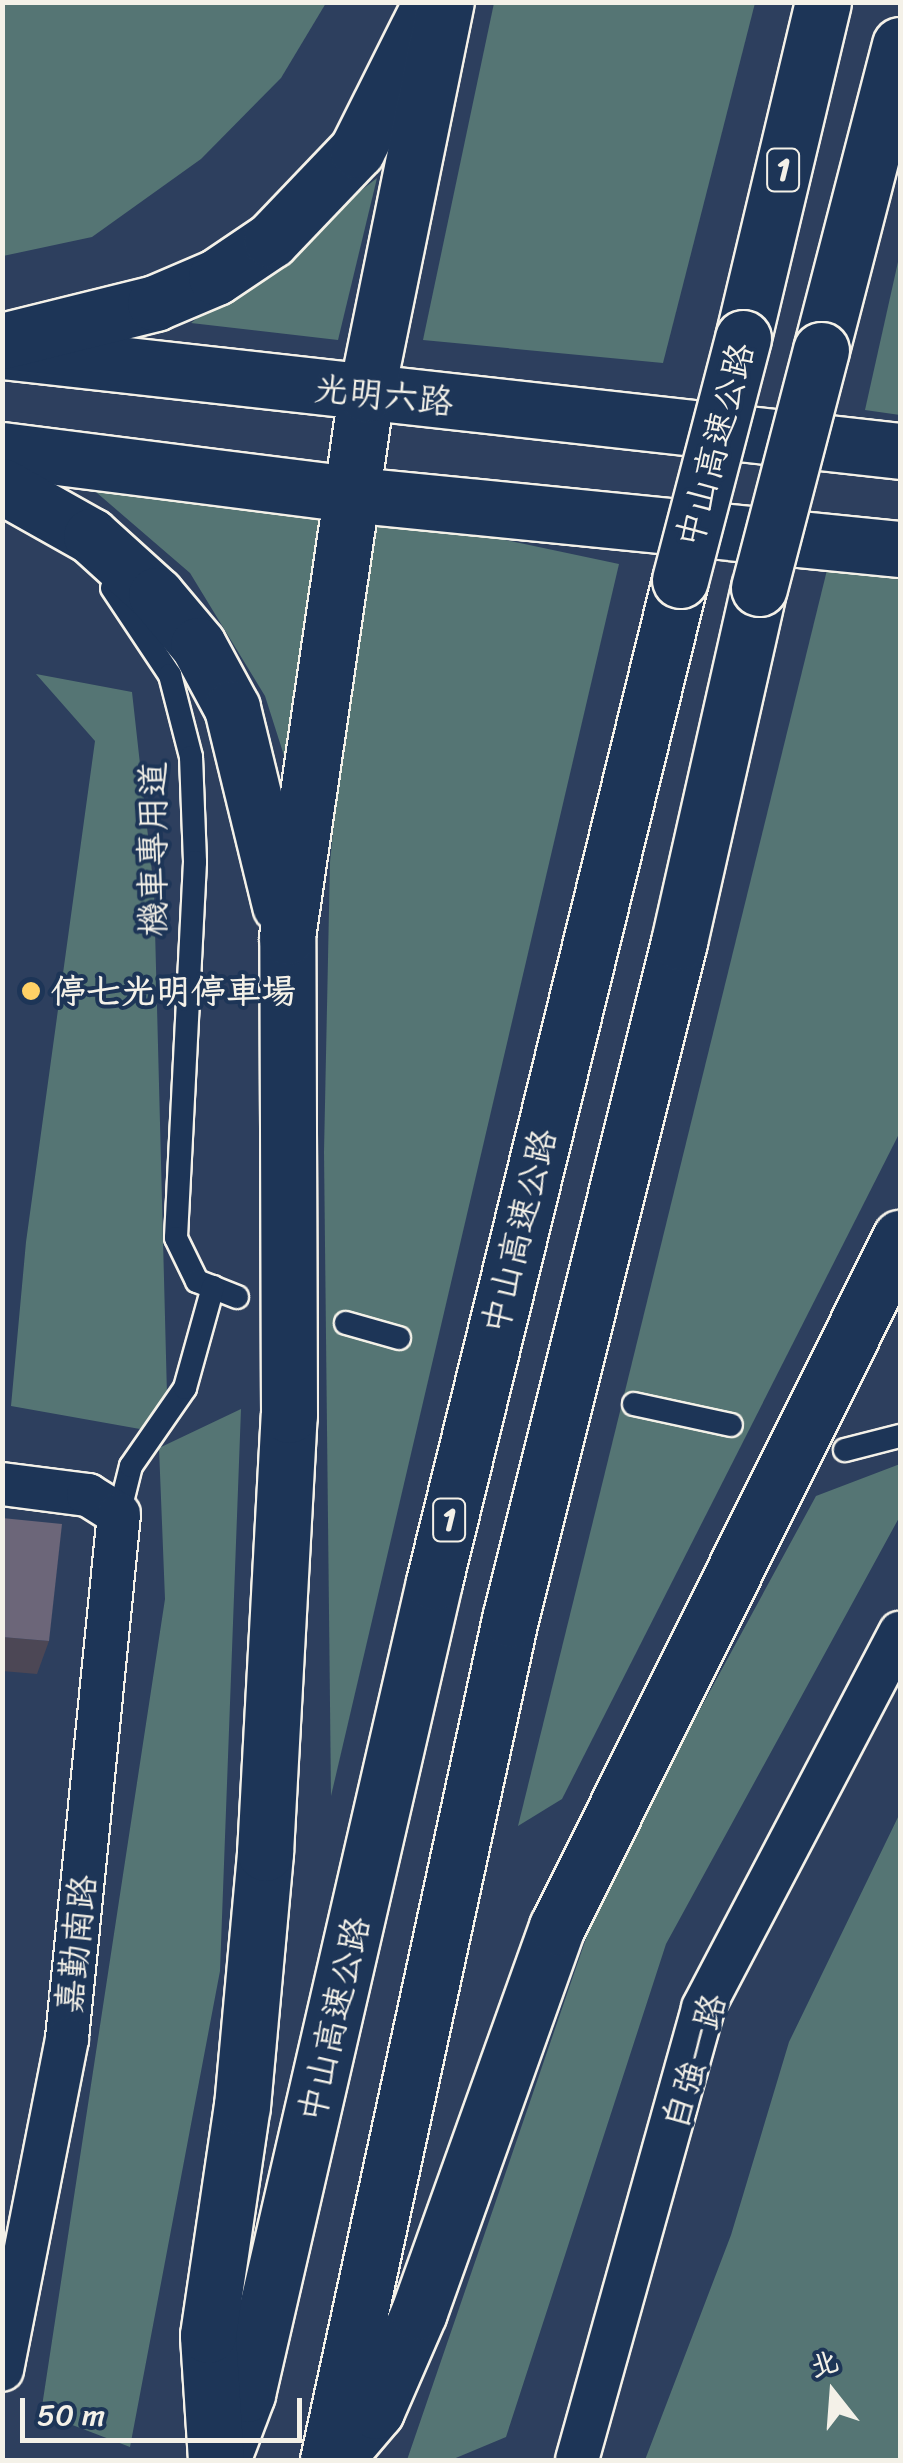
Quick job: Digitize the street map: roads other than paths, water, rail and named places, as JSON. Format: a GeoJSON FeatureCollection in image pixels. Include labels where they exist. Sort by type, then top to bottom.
{"type":"FeatureCollection","features":[{"type":"Feature","properties":{"kind":"main road"},"geometry":{"type":"LineString","coordinates":[[2,341],[155,303],[216,278],[271,240],[357,150],[431,2]]}},
{"type":"Feature","properties":{"kind":"main road"},"geometry":{"type":"LineString","coordinates":[[219,2460],[208,2335],[242,2106],[265,1853],[289,1415],[287,937],[356,495],[366,394],[446,2]]}},
{"type":"Feature","properties":{"kind":"main road","name":"中山高速公路"},"geometry":{"type":"LineString","coordinates":[[219,2460],[247,2394],[434,1582],[680,580],[744,338],[823,2]]}},
{"type":"Feature","properties":{"kind":"main road"},"geometry":{"type":"LineString","coordinates":[[331,2460],[510,1619],[679,942],[759,588],[900,45]]}},
{"type":"Feature","properties":{"kind":"main road","name":"光明六路"},"geometry":{"type":"LineString","coordinates":[[2,351],[900,450]]}},
{"type":"Feature","properties":{"kind":"main road"},"geometry":{"type":"LineString","coordinates":[[2,450],[356,495],[900,549]]}},
{"type":"Feature","properties":{"kind":"main road"},"geometry":{"type":"LineString","coordinates":[[2,486],[91,536],[156,595],[198,645],[232,708],[287,937]]}},
{"type":"Feature","properties":{"kind":"main road"},"geometry":{"type":"LineString","coordinates":[[331,2460],[376,2411],[419,2312],[557,1926],[900,1238]]}},
{"type":"Feature","properties":{"kind":"street"},"geometry":{"type":"LineString","coordinates":[[2,1484],[88,1494],[119,1514]]}},
{"type":"Feature","properties":{"kind":"street","name":"嘉勤南路"},"geometry":{"type":"LineString","coordinates":[[2,2370],[67,2039],[119,1514]]}},
{"type":"Feature","properties":{"kind":"street","name":"自強一路"},"geometry":{"type":"LineString","coordinates":[[578,2460],[704,2008],[900,1633]]}},
{"type":"Feature","properties":{"kind":"lane","name":"機車專用道"},"geometry":{"type":"LineString","coordinates":[[2,504],[92,568],[128,605],[170,675],[191,757],[196,862],[176,1238],[197,1280],[237,1296]]}},
{"type":"Feature","properties":{"kind":"lane"},"geometry":{"type":"LineString","coordinates":[[119,1514],[132,1466],[186,1388],[213,1287]]}},
{"type":"Feature","properties":{"kind":"lane"},"geometry":{"type":"LineString","coordinates":[[346,1323],[399,1338]]}},
{"type":"Feature","properties":{"kind":"lane"},"geometry":{"type":"LineString","coordinates":[[634,1404],[731,1425]]}},
{"type":"Feature","properties":{"kind":"lane"},"geometry":{"type":"LineString","coordinates":[[845,1450],[900,1436]]}},
{"type":"Feature","properties":{"kind":"place","name":"停七光明停車場"},"geometry":{"type":"Point","coordinates":[31,991]}}]}
